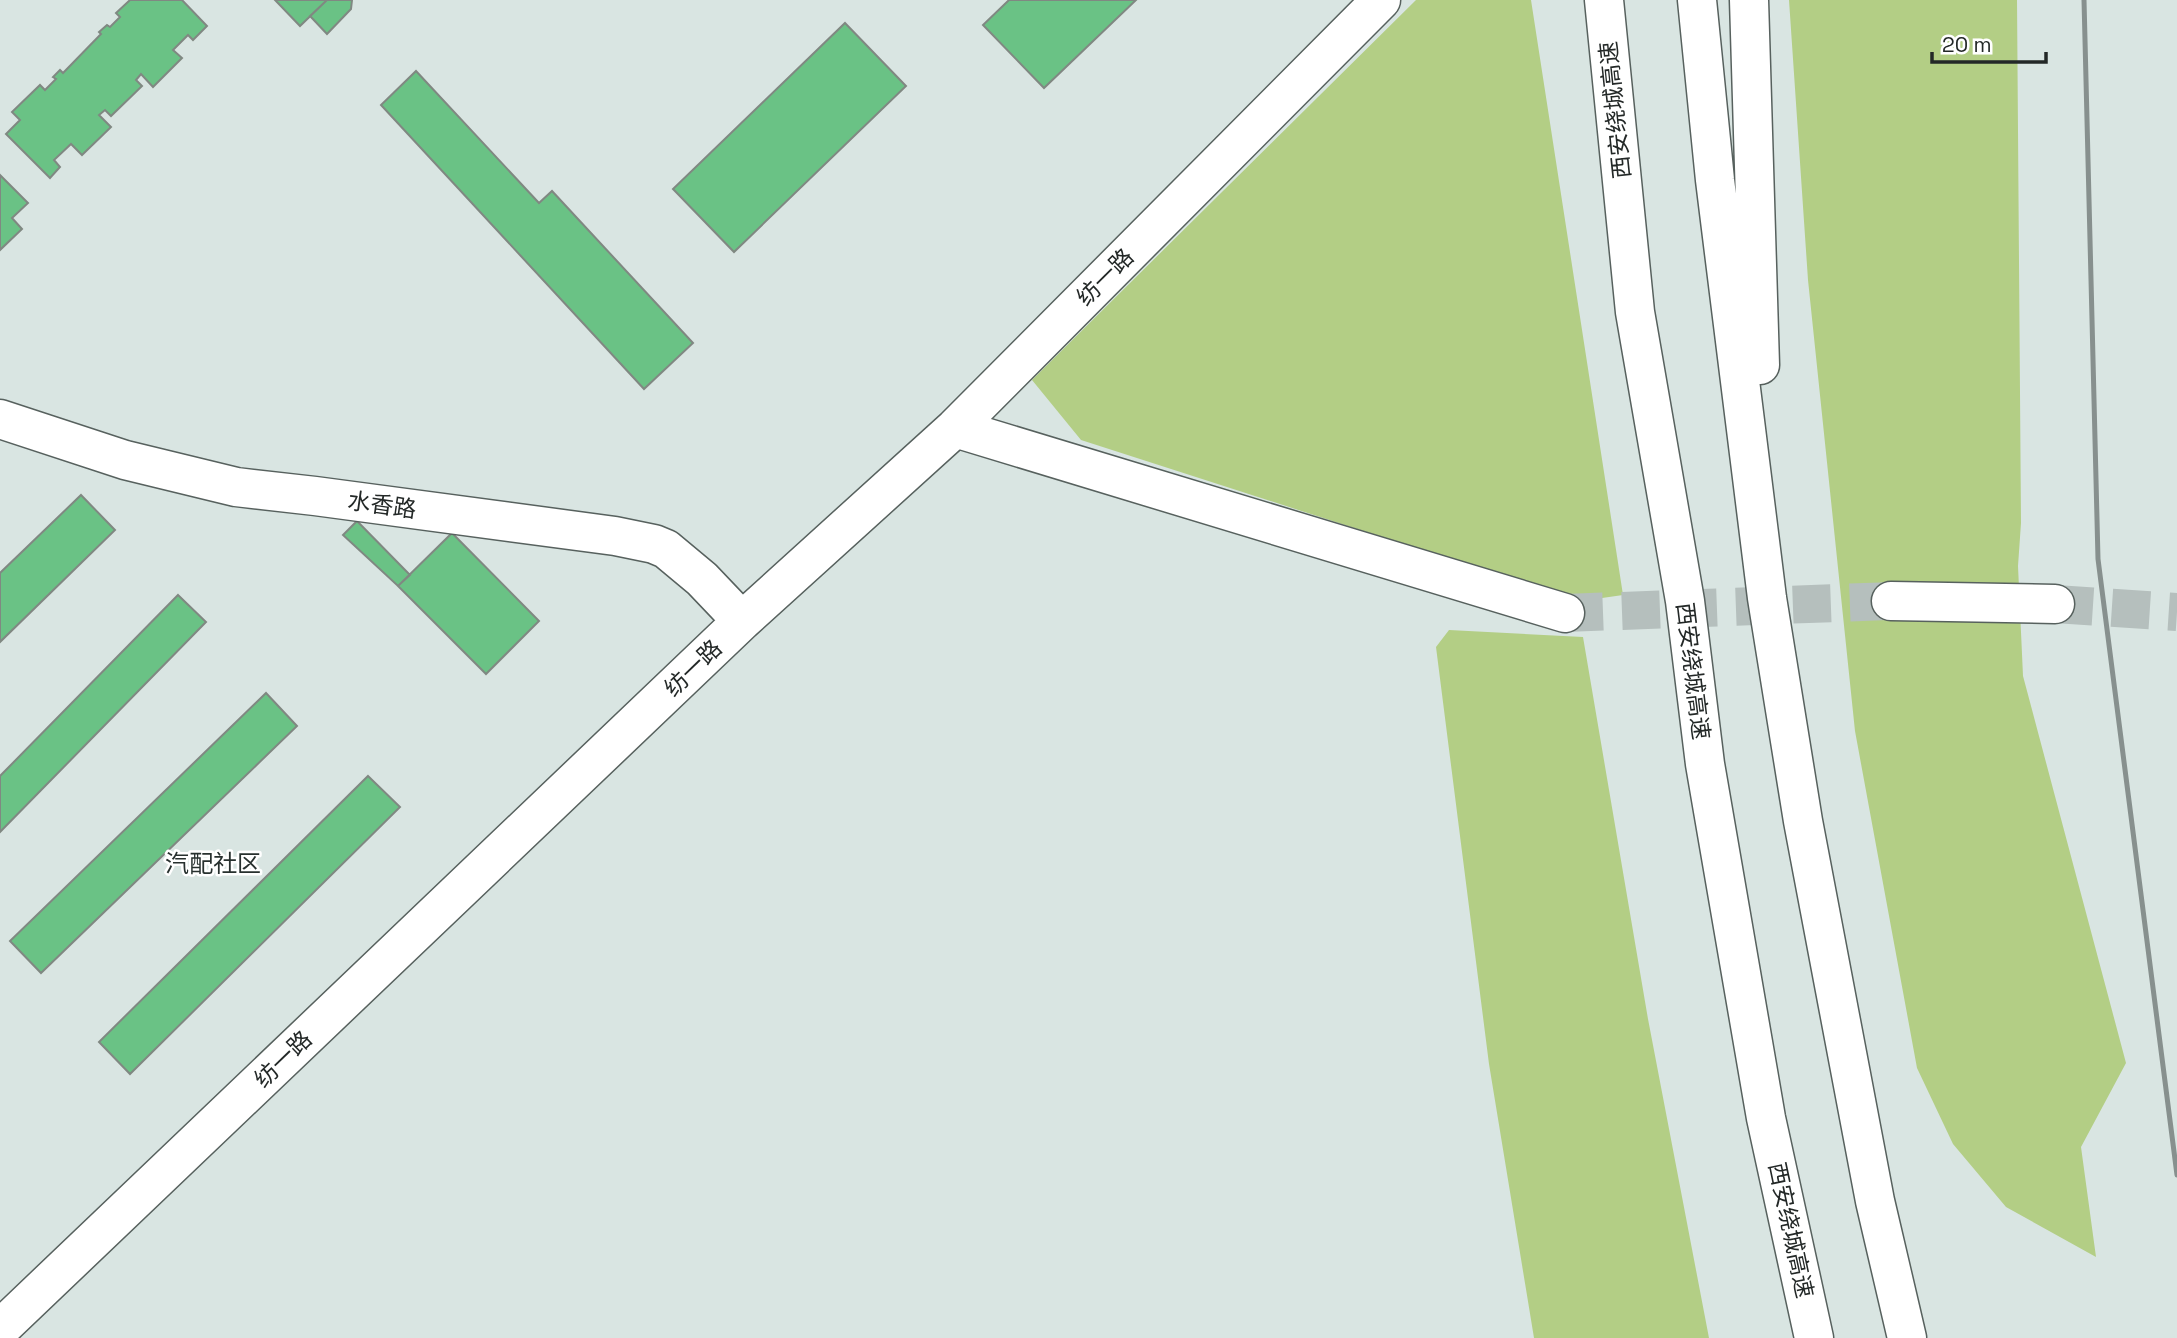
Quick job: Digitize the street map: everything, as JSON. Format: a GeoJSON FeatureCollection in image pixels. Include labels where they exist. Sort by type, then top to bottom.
{"type":"FeatureCollection","features":[{"type":"Feature","properties":{"kind":"main road","name":"纺一路"},"geometry":{"type":"LineString","coordinates":[[0,1329],[742,621],[955,428],[1381,0]]}},
{"type":"Feature","properties":{"kind":"main road","name":"西安绕城高速"},"geometry":{"type":"LineString","coordinates":[[1604,0],[1635,312],[1685,601],[1705,764],[1766,1118],[1814,1338]]}},
{"type":"Feature","properties":{"kind":"main road"},"geometry":{"type":"LineString","coordinates":[[1697,0],[1717,193],[1767,598],[1808,848],[1875,1201],[1907,1338]]}},
{"type":"Feature","properties":{"kind":"main road"},"geometry":{"type":"LineString","coordinates":[[1749,0],[1767,598]]}},
{"type":"Feature","properties":{"kind":"main road","name":"水香路"},"geometry":{"type":"LineString","coordinates":[[0,419],[125,460],[236,487],[615,536],[654,544],[681,561],[742,621]]}},
{"type":"Feature","properties":{"kind":"main road"},"geometry":{"type":"LineString","coordinates":[[955,428],[1565,613]]}},
{"type":"Feature","properties":{"kind":"main road"},"geometry":{"type":"LineString","coordinates":[[1891,601],[2055,604]]}},
{"type":"Feature","properties":{"kind":"green space"},"geometry":{"type":"Polygon","coordinates":[[[1416,0],[1531,0],[1623,595],[1581,601],[1081,440],[1032,380],[1416,0]]]}},
{"type":"Feature","properties":{"kind":"green space"},"geometry":{"type":"Polygon","coordinates":[[[1789,0],[2017,0],[2021,523],[2018,566],[2023,676],[2126,1063],[2081,1147],[2096,1257],[2006,1207],[1953,1144],[1917,1068],[1855,731],[1808,280],[1789,0]]]}},
{"type":"Feature","properties":{"kind":"green space"},"geometry":{"type":"Polygon","coordinates":[[[1449,630],[1583,637],[1648,1019],[1709,1338],[1534,1338],[1489,1064],[1436,647],[1449,630]]]}},
{"type":"Feature","properties":{"kind":"building"},"geometry":{"type":"Polygon","coordinates":[[[130,0],[182,0],[207,26],[193,40],[188,35],[173,50],[182,58],[153,87],[141,74],[136,80],[142,86],[111,116],[105,110],[99,115],[111,127],[82,155],[71,144],[54,160],[60,167],[50,178],[6,134],[20,120],[12,112],[40,85],[45,90],[56,79],[53,77],[60,70],[63,73],[101,34],[99,32],[107,25],[110,27],[120,17],[116,13],[130,0]]]}},
{"type":"Feature","properties":{"kind":"building"},"geometry":{"type":"Polygon","coordinates":[[[275,0],[327,0],[300,26],[275,0]]]}},
{"type":"Feature","properties":{"kind":"building"},"geometry":{"type":"Polygon","coordinates":[[[327,0],[352,0],[351,9],[327,34],[310,16],[327,0]]]}},
{"type":"Feature","properties":{"kind":"building"},"geometry":{"type":"Polygon","coordinates":[[[1009,0],[1136,0],[1044,88],[983,25],[1009,0]]]}},
{"type":"Feature","properties":{"kind":"building"},"geometry":{"type":"Polygon","coordinates":[[[845,23],[906,86],[734,252],[673,189],[845,23]]]}},
{"type":"Feature","properties":{"kind":"building"},"geometry":{"type":"Polygon","coordinates":[[[416,71],[539,203],[552,191],[693,343],[644,389],[381,105],[416,71]]]}},
{"type":"Feature","properties":{"kind":"building"},"geometry":{"type":"Polygon","coordinates":[[[0,175],[28,203],[12,218],[22,229],[0,250],[0,175]]]}},
{"type":"Feature","properties":{"kind":"building"},"geometry":{"type":"Polygon","coordinates":[[[81,495],[115,530],[0,642],[0,573],[81,495]]]}},
{"type":"Feature","properties":{"kind":"building"},"geometry":{"type":"Polygon","coordinates":[[[357,521],[410,575],[398,586],[343,535],[357,521]]]}},
{"type":"Feature","properties":{"kind":"building"},"geometry":{"type":"Polygon","coordinates":[[[452,533],[539,621],[486,674],[398,586],[452,533]]]}},
{"type":"Feature","properties":{"kind":"building"},"geometry":{"type":"Polygon","coordinates":[[[178,595],[206,622],[0,832],[0,776],[178,595]]]}},
{"type":"Feature","properties":{"kind":"building"},"geometry":{"type":"Polygon","coordinates":[[[266,693],[297,726],[41,973],[10,941],[266,693]]]}},
{"type":"Feature","properties":{"kind":"building"},"geometry":{"type":"Polygon","coordinates":[[[368,776],[400,807],[130,1074],[99,1042],[368,776]]]}},
{"type":"Feature","properties":{"kind":"tunnel"},"geometry":{"type":"LineString","coordinates":[[1565,613],[1891,601]]}},
{"type":"Feature","properties":{"kind":"tunnel"},"geometry":{"type":"LineString","coordinates":[[2055,604],[2177,612]]}},
{"type":"Feature","properties":{"kind":"railway"},"geometry":{"type":"LineString","coordinates":[[2084,0],[2098,559],[2177,1175]]}},
{"type":"Feature","properties":{"kind":"district","name":"汽配社区"},"geometry":{"type":"Point","coordinates":[213,864]}}]}
